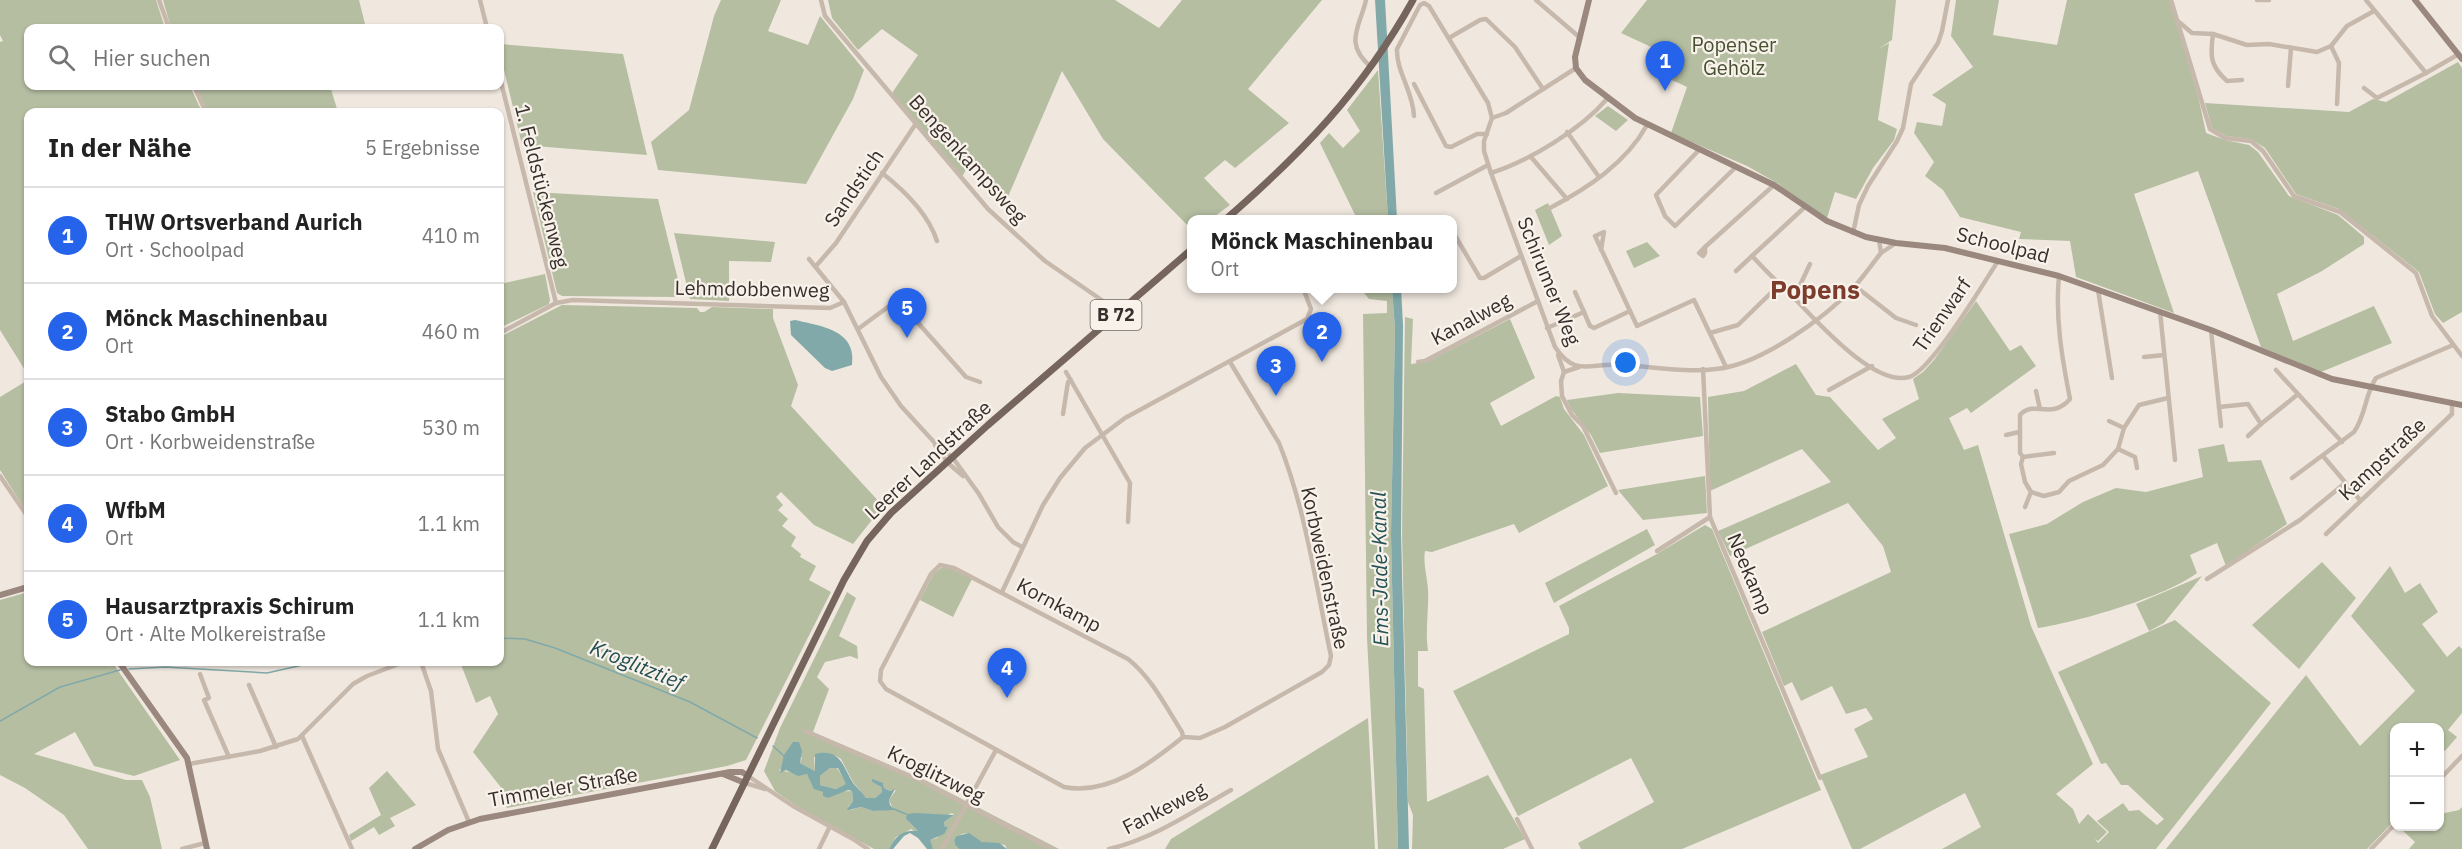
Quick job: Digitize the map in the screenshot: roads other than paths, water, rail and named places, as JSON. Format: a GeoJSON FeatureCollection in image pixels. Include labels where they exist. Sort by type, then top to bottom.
{"type":"FeatureCollection","features":[{"type":"Feature","properties":{"kind":"main road"},"geometry":{"type":"LineString","coordinates":[[1230,215],[1289,163],[1350,97],[1394,33],[1413,0]]}},
{"type":"Feature","properties":{"kind":"main road","name":"Leerer Landstraße"},"geometry":{"type":"LineString","coordinates":[[712,849],[844,580],[862,549],[891,513],[1187,252]]}},
{"type":"Feature","properties":{"kind":"street"},"geometry":{"type":"LineString","coordinates":[[159,0],[168,24]]}},
{"type":"Feature","properties":{"kind":"street"},"geometry":{"type":"LineString","coordinates":[[480,0],[486,24]]}},
{"type":"Feature","properties":{"kind":"street","name":"Bengenkampsweg"},"geometry":{"type":"LineString","coordinates":[[821,0],[825,16],[973,194],[1003,224],[1063,275],[1119,312]]}},
{"type":"Feature","properties":{"kind":"street"},"geometry":{"type":"LineString","coordinates":[[1366,0],[1355,35],[1360,54],[1372,66]]}},
{"type":"Feature","properties":{"kind":"street"},"geometry":{"type":"LineString","coordinates":[[1536,0],[1578,36]]}},
{"type":"Feature","properties":{"kind":"street"},"geometry":{"type":"LineString","coordinates":[[1414,116],[1411,93],[1397,57],[1397,50],[1420,5],[1424,3],[1428,5],[1488,103],[1492,117],[1506,113],[1576,68],[1578,36],[1589,0]]}},
{"type":"Feature","properties":{"kind":"street"},"geometry":{"type":"LineString","coordinates":[[1852,233],[1859,205],[1868,186],[1898,141],[1903,128],[1911,84],[1938,43],[1948,0]]}},
{"type":"Feature","properties":{"kind":"street"},"geometry":{"type":"LineString","coordinates":[[2171,0],[2210,129],[2225,138],[2251,141],[2263,151],[2294,196],[2340,212],[2416,273],[2432,316],[2462,356]]}},
{"type":"Feature","properties":{"kind":"street"},"geometry":{"type":"LineString","coordinates":[[2257,0],[2269,0]]}},
{"type":"Feature","properties":{"kind":"street"},"geometry":{"type":"LineString","coordinates":[[2366,0],[2426,73]]}},
{"type":"Feature","properties":{"kind":"street"},"geometry":{"type":"LineString","coordinates":[[2364,88],[2377,98],[2460,56],[2415,0]]}},
{"type":"Feature","properties":{"kind":"street"},"geometry":{"type":"LineString","coordinates":[[2177,20],[2184,29],[2192,33],[2213,34],[2247,45],[2269,44],[2317,52],[2331,46],[2347,26],[2374,11]]}},
{"type":"Feature","properties":{"kind":"street"},"geometry":{"type":"LineString","coordinates":[[1449,38],[1480,20],[1486,19],[1515,47],[1543,89]]}},
{"type":"Feature","properties":{"kind":"street"},"geometry":{"type":"LineString","coordinates":[[2213,34],[2211,52],[2216,71],[2227,81],[2242,80]]}},
{"type":"Feature","properties":{"kind":"street"},"geometry":{"type":"LineString","coordinates":[[2331,46],[2339,63],[2337,104]]}},
{"type":"Feature","properties":{"kind":"street"},"geometry":{"type":"LineString","coordinates":[[2288,86],[2290,48]]}},
{"type":"Feature","properties":{"kind":"street","name":"Schoolpad"},"geometry":{"type":"LineString","coordinates":[[1576,68],[1585,80],[1607,99],[1647,125],[1774,185],[1827,221],[1852,233],[1896,243],[1938,247],[2059,276],[2211,330],[2332,379],[2462,405]]}},
{"type":"Feature","properties":{"kind":"street"},"geometry":{"type":"LineString","coordinates":[[1414,84],[1446,146],[1451,147],[1478,134],[1487,134]]}},
{"type":"Feature","properties":{"kind":"street"},"geometry":{"type":"LineString","coordinates":[[196,90],[204,108]]}},
{"type":"Feature","properties":{"kind":"street","name":"1. Feldstückenweg"},"geometry":{"type":"LineString","coordinates":[[503,90],[556,303]]}},
{"type":"Feature","properties":{"kind":"street"},"geometry":{"type":"LineString","coordinates":[[1491,173],[1531,158],[1596,110],[1607,99]]}},
{"type":"Feature","properties":{"kind":"street","name":"Schirumer Weg"},"geometry":{"type":"LineString","coordinates":[[1492,117],[1484,151],[1488,165],[1555,347],[1570,364],[1579,367],[1614,364],[1703,369],[1726,367],[1760,356],[1814,321],[1855,286],[1881,254],[1896,243]]}},
{"type":"Feature","properties":{"kind":"street","name":"Sandstich"},"geometry":{"type":"LineString","coordinates":[[816,266],[836,243],[915,125]]}},
{"type":"Feature","properties":{"kind":"street"},"geometry":{"type":"LineString","coordinates":[[1550,208],[1568,199],[1628,153],[1647,125]]}},
{"type":"Feature","properties":{"kind":"street"},"geometry":{"type":"LineString","coordinates":[[1567,132],[1599,177]]}},
{"type":"Feature","properties":{"kind":"street"},"geometry":{"type":"LineString","coordinates":[[1699,150],[1656,195],[1665,216],[1675,226],[1736,167]]}},
{"type":"Feature","properties":{"kind":"street"},"geometry":{"type":"LineString","coordinates":[[1531,158],[1568,199]]}},
{"type":"Feature","properties":{"kind":"street"},"geometry":{"type":"LineString","coordinates":[[1436,193],[1488,165]]}},
{"type":"Feature","properties":{"kind":"street"},"geometry":{"type":"LineString","coordinates":[[882,173],[912,200],[932,225],[937,241]]}},
{"type":"Feature","properties":{"kind":"street"},"geometry":{"type":"LineString","coordinates":[[1705,247],[1774,185]]}},
{"type":"Feature","properties":{"kind":"street"},"geometry":{"type":"LineString","coordinates":[[1736,271],[1806,206]]}},
{"type":"Feature","properties":{"kind":"street"},"geometry":{"type":"LineString","coordinates":[[1457,239],[1480,278],[1484,278],[1521,256]]}},
{"type":"Feature","properties":{"kind":"street"},"geometry":{"type":"LineString","coordinates":[[1879,240],[1881,254]]}},
{"type":"Feature","properties":{"kind":"street"},"geometry":{"type":"LineString","coordinates":[[1601,250],[1637,326],[1694,300],[1726,367]]}},
{"type":"Feature","properties":{"kind":"street","name":"Trienwarf"},"geometry":{"type":"LineString","coordinates":[[1752,256],[1814,321],[1849,352],[1897,378],[1909,377],[1921,370],[1932,358],[1998,261]]}},
{"type":"Feature","properties":{"kind":"street"},"geometry":{"type":"LineString","coordinates":[[809,259],[844,302]]}},
{"type":"Feature","properties":{"kind":"street"},"geometry":{"type":"LineString","coordinates":[[1794,298],[1810,264]]}},
{"type":"Feature","properties":{"kind":"street"},"geometry":{"type":"LineString","coordinates":[[2059,276],[2056,304],[2060,350],[2070,399],[2057,410],[2029,409],[2020,415],[2021,464],[2025,482],[2031,492],[2044,496],[2059,492],[2069,481],[2103,465],[2118,449],[2124,428],[2139,405],[2168,398]]}},
{"type":"Feature","properties":{"kind":"street"},"geometry":{"type":"LineString","coordinates":[[1710,333],[1737,324],[1779,285]]}},
{"type":"Feature","properties":{"kind":"street"},"geometry":{"type":"LineString","coordinates":[[1855,286],[1896,318],[1916,325]]}},
{"type":"Feature","properties":{"kind":"street"},"geometry":{"type":"LineString","coordinates":[[2098,290],[2112,378]]}},
{"type":"Feature","properties":{"kind":"street"},"geometry":{"type":"LineString","coordinates":[[1575,292],[1590,326],[1594,328],[1630,311]]}},
{"type":"Feature","properties":{"kind":"street"},"geometry":{"type":"LineString","coordinates":[[1002,592],[1043,505],[1060,478],[1085,448],[1125,418],[1307,319],[1311,309],[1305,293]]}},
{"type":"Feature","properties":{"kind":"street","name":"Lehmdobbenweg"},"geometry":{"type":"LineString","coordinates":[[504,331],[556,303],[573,300],[830,308],[844,302],[889,390],[950,460]]}},
{"type":"Feature","properties":{"kind":"street","name":"Kanalweg"},"geometry":{"type":"LineString","coordinates":[[1418,362],[1425,361],[1538,301]]}},
{"type":"Feature","properties":{"kind":"street"},"geometry":{"type":"LineString","coordinates":[[858,329],[892,304],[898,304],[904,307],[966,377],[980,382]]}},
{"type":"Feature","properties":{"kind":"street"},"geometry":{"type":"LineString","coordinates":[[2160,311],[2175,460]]}},
{"type":"Feature","properties":{"kind":"street"},"geometry":{"type":"LineString","coordinates":[[1547,328],[1584,312]]}},
{"type":"Feature","properties":{"kind":"street"},"geometry":{"type":"LineString","coordinates":[[2211,330],[2221,426]]}},
{"type":"Feature","properties":{"kind":"street"},"geometry":{"type":"LineString","coordinates":[[2292,478],[2354,432],[2361,422],[2370,387],[2376,378],[2453,345]]}},
{"type":"Feature","properties":{"kind":"street"},"geometry":{"type":"LineString","coordinates":[[1555,347],[1564,372],[1561,381],[1562,396],[1572,415],[1583,426],[1616,494]]}},
{"type":"Feature","properties":{"kind":"street"},"geometry":{"type":"LineString","coordinates":[[2144,357],[2164,355]]}},
{"type":"Feature","properties":{"kind":"street","name":"Korbweidenstraße"},"geometry":{"type":"LineString","coordinates":[[1183,737],[1200,738],[1242,718],[1322,672],[1329,665],[1331,656],[1302,524],[1284,457],[1279,443],[1230,362]]}},
{"type":"Feature","properties":{"kind":"street"},"geometry":{"type":"LineString","coordinates":[[1829,390],[1872,366]]}},
{"type":"Feature","properties":{"kind":"street"},"geometry":{"type":"LineString","coordinates":[[1564,372],[1579,367]]}},
{"type":"Feature","properties":{"kind":"street","name":"Neekamp"},"geometry":{"type":"LineString","coordinates":[[1703,369],[1710,517],[1820,778]]}},
{"type":"Feature","properties":{"kind":"street"},"geometry":{"type":"LineString","coordinates":[[2277,370],[2342,441]]}},
{"type":"Feature","properties":{"kind":"street"},"geometry":{"type":"LineString","coordinates":[[1066,372],[1130,483],[1128,522]]}},
{"type":"Feature","properties":{"kind":"street"},"geometry":{"type":"LineString","coordinates":[[1062,414],[1068,382],[1071,380]]}},
{"type":"Feature","properties":{"kind":"street"},"geometry":{"type":"LineString","coordinates":[[2037,391],[2040,409]]}},
{"type":"Feature","properties":{"kind":"street"},"geometry":{"type":"LineString","coordinates":[[2248,436],[2299,396]]}},
{"type":"Feature","properties":{"kind":"street"},"geometry":{"type":"LineString","coordinates":[[2219,407],[2248,404],[2261,424]]}},
{"type":"Feature","properties":{"kind":"street","name":"Kampstraße"},"geometry":{"type":"LineString","coordinates":[[2326,534],[2452,414],[2452,404]]}},
{"type":"Feature","properties":{"kind":"street"},"geometry":{"type":"LineString","coordinates":[[2109,421],[2124,428]]}},
{"type":"Feature","properties":{"kind":"street"},"geometry":{"type":"LineString","coordinates":[[2006,435],[2019,432]]}},
{"type":"Feature","properties":{"kind":"street"},"geometry":{"type":"LineString","coordinates":[[2118,449],[2135,457],[2138,468]]}},
{"type":"Feature","properties":{"kind":"street"},"geometry":{"type":"LineString","coordinates":[[2022,455],[2054,453]]}},
{"type":"Feature","properties":{"kind":"street"},"geometry":{"type":"LineString","coordinates":[[2323,456],[2344,484],[2360,500]]}},
{"type":"Feature","properties":{"kind":"street"},"geometry":{"type":"LineString","coordinates":[[950,460],[979,494],[998,527],[1009,539],[1022,547]]}},
{"type":"Feature","properties":{"kind":"street"},"geometry":{"type":"LineString","coordinates":[[0,476],[24,511]]}},
{"type":"Feature","properties":{"kind":"street"},"geometry":{"type":"LineString","coordinates":[[2207,579],[2300,520],[2344,484]]}},
{"type":"Feature","properties":{"kind":"street"},"geometry":{"type":"LineString","coordinates":[[2025,507],[2031,492]]}},
{"type":"Feature","properties":{"kind":"street"},"geometry":{"type":"LineString","coordinates":[[1657,551],[1710,517]]}},
{"type":"Feature","properties":{"kind":"street","name":"Kornkamp"},"geometry":{"type":"LineString","coordinates":[[949,566],[1002,592],[1135,664],[1157,693],[1183,737],[1134,772],[1081,789],[1064,787],[882,686],[880,676],[936,567],[949,566]]}},
{"type":"Feature","properties":{"kind":"street"},"geometry":{"type":"LineString","coordinates":[[0,595],[24,588]]}},
{"type":"Feature","properties":{"kind":"street"},"geometry":{"type":"LineString","coordinates":[[122,666],[176,741],[189,764],[206,846],[182,849]]}},
{"type":"Feature","properties":{"kind":"street"},"geometry":{"type":"LineString","coordinates":[[189,764],[276,747],[302,736],[353,684],[393,666]]}},
{"type":"Feature","properties":{"kind":"street"},"geometry":{"type":"LineString","coordinates":[[422,666],[431,691],[438,749],[469,822]]}},
{"type":"Feature","properties":{"kind":"street"},"geometry":{"type":"LineString","coordinates":[[200,674],[209,698],[204,700],[229,757]]}},
{"type":"Feature","properties":{"kind":"street"},"geometry":{"type":"LineString","coordinates":[[249,684],[276,747]]}},
{"type":"Feature","properties":{"kind":"street","name":"Kroglitzweg"},"geometry":{"type":"LineString","coordinates":[[805,731],[919,780],[1052,849]]}},
{"type":"Feature","properties":{"kind":"street"},"geometry":{"type":"LineString","coordinates":[[302,736],[352,849]]}},
{"type":"Feature","properties":{"kind":"street"},"geometry":{"type":"LineString","coordinates":[[942,849],[996,750]]}},
{"type":"Feature","properties":{"kind":"street"},"geometry":{"type":"LineString","coordinates":[[2441,777],[2462,756]]}},
{"type":"Feature","properties":{"kind":"street","name":"Timmeler Straße"},"geometry":{"type":"LineString","coordinates":[[415,849],[438,835],[469,822],[722,774],[736,772],[748,776]]}},
{"type":"Feature","properties":{"kind":"street"},"geometry":{"type":"LineString","coordinates":[[722,774],[767,790]]}},
{"type":"Feature","properties":{"kind":"street"},"geometry":{"type":"LineString","coordinates":[[748,776],[767,790],[868,849]]}},
{"type":"Feature","properties":{"kind":"street","name":"Fankeweg"},"geometry":{"type":"LineString","coordinates":[[1109,849],[1128,845],[1158,831],[1231,790]]}},
{"type":"Feature","properties":{"kind":"street"},"geometry":{"type":"LineString","coordinates":[[1517,819],[1533,849]]}},
{"type":"Feature","properties":{"kind":"street"},"geometry":{"type":"LineString","coordinates":[[819,849],[830,826]]}},
{"type":"Feature","properties":{"kind":"street"},"geometry":{"type":"LineString","coordinates":[[2371,849],[2390,829]]}},
{"type":"Feature","properties":{"kind":"water"},"geometry":{"type":"Polygon","coordinates":[[[1375,0],[1385,0],[1397,215],[1388,215],[1375,0]]]}},
{"type":"Feature","properties":{"kind":"water"},"geometry":{"type":"Polygon","coordinates":[[[1392,293],[1401,293],[1401,533],[1409,849],[1398,849],[1391,535],[1395,329],[1392,293]]]}},
{"type":"Feature","properties":{"kind":"water"},"geometry":{"type":"Polygon","coordinates":[[[795,320],[826,328],[843,337],[852,353],[852,365],[832,371],[825,368],[791,335],[790,321],[795,320]]]}},
{"type":"Feature","properties":{"kind":"water"},"geometry":{"type":"Polygon","coordinates":[[[793,742],[799,742],[802,751],[800,763],[815,771],[815,754],[824,753],[836,756],[853,783],[866,798],[875,798],[882,792],[881,787],[872,782],[872,779],[883,783],[884,788],[890,791],[895,789],[889,800],[895,810],[873,811],[861,807],[849,810],[847,809],[853,801],[852,791],[848,790],[828,798],[823,796],[823,792],[814,789],[807,774],[798,776],[786,770],[780,773],[784,755],[793,742]],[[830,768],[820,776],[820,785],[836,789],[846,784],[838,768],[830,768]]]}},
{"type":"Feature","properties":{"kind":"water"},"geometry":{"type":"Polygon","coordinates":[[[907,814],[954,815],[944,822],[945,827],[948,827],[944,834],[930,840],[933,849],[927,849],[918,838],[910,833],[904,836],[893,849],[889,849],[901,834],[918,831],[906,819],[907,814]]]}},
{"type":"Feature","properties":{"kind":"water"},"geometry":{"type":"Polygon","coordinates":[[[969,833],[982,842],[999,843],[1007,849],[959,849],[954,840],[957,836],[969,833]]]}},
{"type":"Feature","properties":{"kind":"waterway","name":"Kroglitztief"},"geometry":{"type":"LineString","coordinates":[[504,638],[525,639],[555,648],[690,702],[757,738]]}},
{"type":"Feature","properties":{"kind":"waterway","name":"Kroglitztief"},"geometry":{"type":"LineString","coordinates":[[129,669],[165,667],[267,673],[298,666]]}},
{"type":"Feature","properties":{"kind":"waterway","name":"Kroglitztief"},"geometry":{"type":"LineString","coordinates":[[0,721],[60,687],[120,670]]}},
{"type":"Feature","properties":{"kind":"waterway","name":"Kroglitztief"},"geometry":{"type":"LineString","coordinates":[[773,746],[784,756]]}},
{"type":"Feature","properties":{"kind":"waterway","name":"Kroglitztief"},"geometry":{"type":"LineString","coordinates":[[894,809],[906,814]]}},
{"type":"Feature","properties":{"kind":"place","name":"THW Ortsverband Aurich"},"geometry":{"type":"Point","coordinates":[1665,91]}},
{"type":"Feature","properties":{"kind":"place","name":"Hausarztpraxis Schirum"},"geometry":{"type":"Point","coordinates":[907,338]}},
{"type":"Feature","properties":{"kind":"place","name":"Mönck Maschinenbau"},"geometry":{"type":"Point","coordinates":[1322,362]}},
{"type":"Feature","properties":{"kind":"place","name":"Stabo GmbH"},"geometry":{"type":"Point","coordinates":[1276,396]}},
{"type":"Feature","properties":{"kind":"place","name":"WfbM"},"geometry":{"type":"Point","coordinates":[1007,698]}},
{"type":"Feature","properties":{"kind":"district","name":"Popens"},"geometry":{"type":"Point","coordinates":[1815,290]}},
{"type":"Feature","properties":{"kind":"park label","name":"Popenser Gehölz"},"geometry":{"type":"Point","coordinates":[1734,56]}},
{"type":"Feature","properties":{"kind":"water label","name":"Ems-Jade-Kanal"},"geometry":{"type":"Point","coordinates":[1380,569]}}]}
